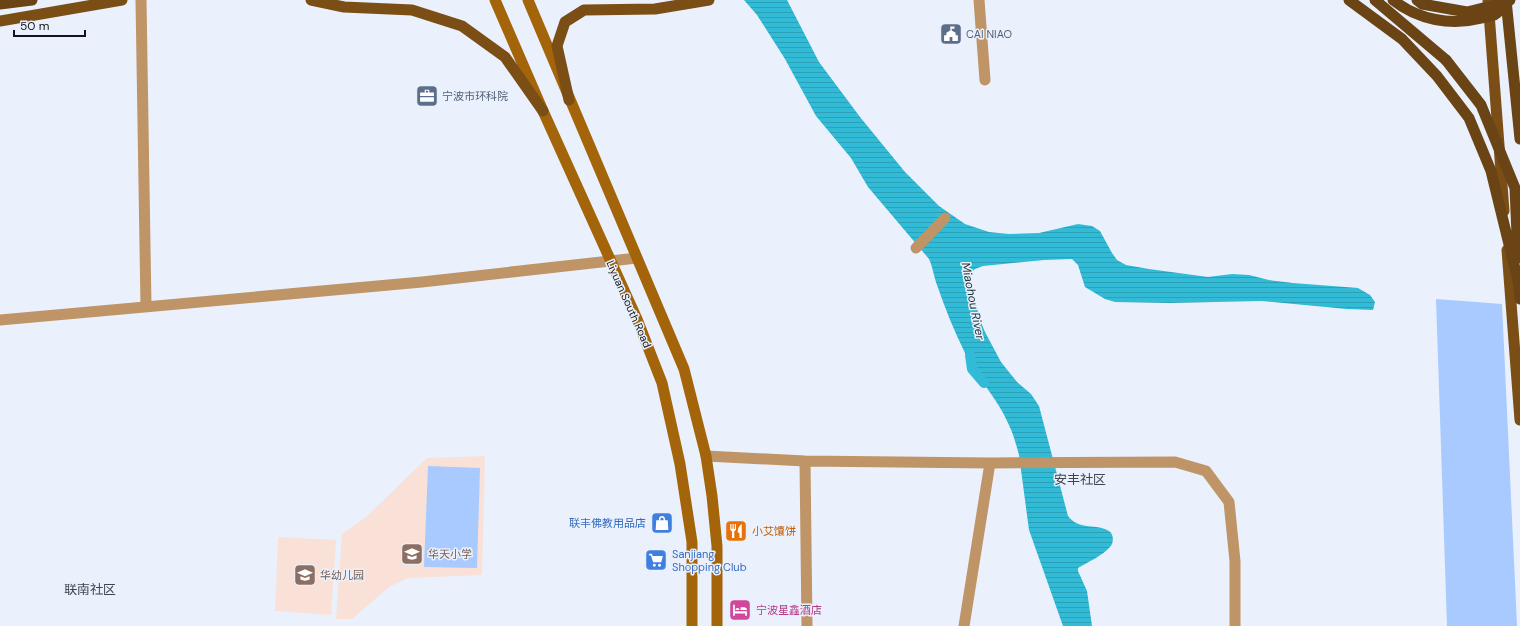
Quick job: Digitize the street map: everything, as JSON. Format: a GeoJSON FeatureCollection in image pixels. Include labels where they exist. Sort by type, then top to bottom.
{"type":"FeatureCollection","features":[{"type":"Feature","properties":{"kind":"highway"},"geometry":{"type":"LineString","coordinates":[[0,4],[32,0]]}},
{"type":"Feature","properties":{"kind":"highway"},"geometry":{"type":"LineString","coordinates":[[1349,0],[1402,39],[1438,76],[1469,118],[1492,172],[1518,281]]}},
{"type":"Feature","properties":{"kind":"highway"},"geometry":{"type":"LineString","coordinates":[[1375,0],[1446,60],[1481,105],[1515,188],[1520,299]]}},
{"type":"Feature","properties":{"kind":"highway"},"geometry":{"type":"LineString","coordinates":[[1393,0],[1404,9],[1428,18],[1452,22],[1475,20],[1495,15],[1510,0]]}},
{"type":"Feature","properties":{"kind":"highway"},"geometry":{"type":"LineString","coordinates":[[1417,0],[1422,4],[1467,12],[1500,4],[1507,0],[1520,139]]}},
{"type":"Feature","properties":{"kind":"main road"},"geometry":{"type":"LineString","coordinates":[[0,21],[122,0]]}},
{"type":"Feature","properties":{"kind":"main road"},"geometry":{"type":"LineString","coordinates":[[311,0],[344,8],[412,10],[462,26],[505,57],[543,111]]}},
{"type":"Feature","properties":{"kind":"main road","name":"Liyuan South Road"},"geometry":{"type":"LineString","coordinates":[[495,0],[543,111],[637,319],[662,383],[680,464],[692,542],[692,626]]}},
{"type":"Feature","properties":{"kind":"main road"},"geometry":{"type":"LineString","coordinates":[[528,0],[684,369],[706,456],[712,496],[717,546],[717,626]]}},
{"type":"Feature","properties":{"kind":"main road"},"geometry":{"type":"LineString","coordinates":[[569,100],[557,46],[566,22],[584,10],[654,9],[709,0]]}},
{"type":"Feature","properties":{"kind":"main road"},"geometry":{"type":"LineString","coordinates":[[1488,0],[1520,420]]}},
{"type":"Feature","properties":{"kind":"street"},"geometry":{"type":"LineString","coordinates":[[141,0],[146,307]]}},
{"type":"Feature","properties":{"kind":"street"},"geometry":{"type":"LineString","coordinates":[[979,0],[985,80]]}},
{"type":"Feature","properties":{"kind":"street"},"geometry":{"type":"LineString","coordinates":[[916,248],[945,218]]}},
{"type":"Feature","properties":{"kind":"street"},"geometry":{"type":"LineString","coordinates":[[0,320],[422,282],[637,258]]}},
{"type":"Feature","properties":{"kind":"street"},"geometry":{"type":"LineString","coordinates":[[706,456],[805,461],[1175,462],[1206,471],[1229,502],[1235,561],[1235,626]]}},
{"type":"Feature","properties":{"kind":"street"},"geometry":{"type":"LineString","coordinates":[[805,461],[807,626]]}},
{"type":"Feature","properties":{"kind":"street"},"geometry":{"type":"LineString","coordinates":[[964,626],[988,462]]}},
{"type":"Feature","properties":{"kind":"shaded area"},"geometry":{"type":"Polygon","coordinates":[[[1436,299],[1502,304],[1517,626],[1447,626],[1436,299]]]}},
{"type":"Feature","properties":{"kind":"shaded area","name":"华天小学"},"geometry":{"type":"Polygon","coordinates":[[[485,456],[482,575],[408,578],[389,587],[352,619],[336,619],[342,534],[366,517],[427,458],[485,456]]]}},
{"type":"Feature","properties":{"kind":"shaded area"},"geometry":{"type":"Polygon","coordinates":[[[428,466],[480,468],[477,568],[424,567],[428,466]]]}},
{"type":"Feature","properties":{"kind":"shaded area","name":"华幼儿园"},"geometry":{"type":"Polygon","coordinates":[[[278,537],[336,540],[331,615],[275,611],[278,537]]]}},
{"type":"Feature","properties":{"kind":"water"},"geometry":{"type":"Polygon","coordinates":[[[744,0],[787,0],[819,62],[860,117],[905,172],[939,206],[965,224],[989,232],[1009,234],[1039,233],[1078,224],[1092,226],[1100,231],[1117,260],[1126,265],[1208,277],[1232,274],[1249,275],[1269,280],[1293,283],[1358,288],[1370,295],[1375,302],[1373,310],[1262,301],[1170,303],[1115,302],[1105,299],[1085,287],[1078,265],[1072,259],[983,266],[972,272],[970,281],[980,320],[985,332],[1001,362],[1017,382],[1031,394],[1039,406],[1068,516],[1077,524],[1099,527],[1111,532],[1113,536],[1112,543],[1107,550],[1078,568],[1087,591],[1092,626],[1063,626],[1029,530],[1019,455],[1013,435],[1004,414],[975,371],[961,345],[943,302],[929,259],[868,187],[851,158],[816,116],[785,59],[757,15],[744,0]]]}},
{"type":"Feature","properties":{"kind":"waterway","name":"Miaohou River"},"geometry":{"type":"LineString","coordinates":[[970,355],[972,369],[984,383]]}},
{"type":"Feature","properties":{"kind":"place","name":"CAI NIAO"},"geometry":{"type":"Point","coordinates":[951,34]}},
{"type":"Feature","properties":{"kind":"place","name":"宁波市环科院"},"geometry":{"type":"Point","coordinates":[427,96]}},
{"type":"Feature","properties":{"kind":"place","name":"联丰佛教用品店"},"geometry":{"type":"Point","coordinates":[662,523]}},
{"type":"Feature","properties":{"kind":"place","name":"小艾馕饼"},"geometry":{"type":"Point","coordinates":[736,531]}},
{"type":"Feature","properties":{"kind":"place","name":"华天小学"},"geometry":{"type":"Point","coordinates":[412,554]}},
{"type":"Feature","properties":{"kind":"place","name":"Sanjiang Shopping Club"},"geometry":{"type":"Point","coordinates":[656,560]}},
{"type":"Feature","properties":{"kind":"place","name":"华幼儿园"},"geometry":{"type":"Point","coordinates":[305,575]}},
{"type":"Feature","properties":{"kind":"place","name":"宁波星鑫酒店"},"geometry":{"type":"Point","coordinates":[740,610]}},
{"type":"Feature","properties":{"kind":"district","name":"安丰社区"},"geometry":{"type":"Point","coordinates":[1080,479]}},
{"type":"Feature","properties":{"kind":"district","name":"联南社区"},"geometry":{"type":"Point","coordinates":[90,589]}}]}
